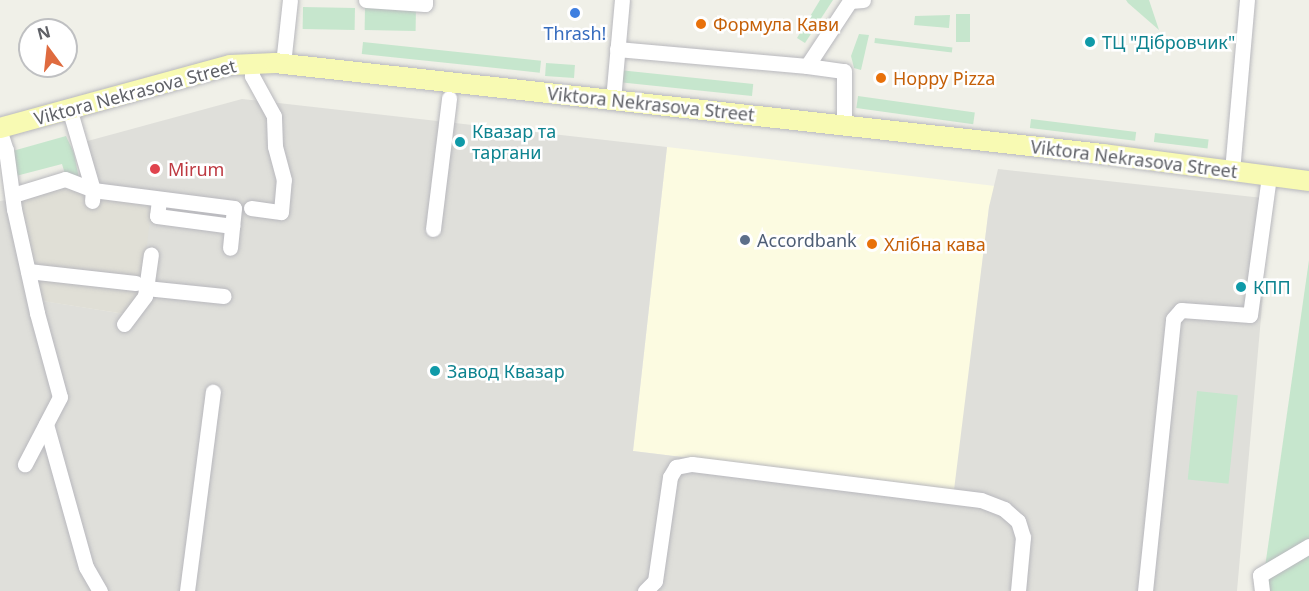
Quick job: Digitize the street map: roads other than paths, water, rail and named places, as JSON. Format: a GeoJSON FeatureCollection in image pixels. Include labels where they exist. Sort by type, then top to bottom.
{"type":"FeatureCollection","features":[{"type":"Feature","properties":{"kind":"main road","name":"Viktora Nekrasova Street"},"geometry":{"type":"LineString","coordinates":[[0,128],[230,65],[252,62],[844,125],[1309,181]]}},
{"type":"Feature","properties":{"kind":"lane"},"geometry":{"type":"LineString","coordinates":[[366,0],[425,4],[425,0]]}},
{"type":"Feature","properties":{"kind":"lane"},"geometry":{"type":"LineString","coordinates":[[613,100],[622,0]]}},
{"type":"Feature","properties":{"kind":"lane"},"geometry":{"type":"LineString","coordinates":[[807,66],[850,1],[863,0]]}},
{"type":"Feature","properties":{"kind":"lane"},"geometry":{"type":"LineString","coordinates":[[1232,171],[1247,0]]}},
{"type":"Feature","properties":{"kind":"lane"},"geometry":{"type":"LineString","coordinates":[[284,64],[286,2]]}},
{"type":"Feature","properties":{"kind":"lane"},"geometry":{"type":"LineString","coordinates":[[617,49],[844,71],[844,125]]}},
{"type":"Feature","properties":{"kind":"lane"},"geometry":{"type":"LineString","coordinates":[[251,208],[281,212],[284,180],[275,146],[274,116],[252,76],[252,62]]}},
{"type":"Feature","properties":{"kind":"lane"},"geometry":{"type":"LineString","coordinates":[[433,229],[449,98]]}},
{"type":"Feature","properties":{"kind":"lane"},"geometry":{"type":"LineString","coordinates":[[69,108],[92,195]]}},
{"type":"Feature","properties":{"kind":"lane"},"geometry":{"type":"LineString","coordinates":[[0,132],[28,271],[60,398],[25,464]]}},
{"type":"Feature","properties":{"kind":"lane"},"geometry":{"type":"LineString","coordinates":[[1145,591],[1173,319],[1181,310],[1250,315],[1269,176]]}},
{"type":"Feature","properties":{"kind":"lane"},"geometry":{"type":"LineString","coordinates":[[13,195],[65,180],[92,195],[234,208],[230,249]]}},
{"type":"Feature","properties":{"kind":"lane"},"geometry":{"type":"LineString","coordinates":[[124,324],[145,296],[140,285],[150,254]]}},
{"type":"Feature","properties":{"kind":"lane"},"geometry":{"type":"LineString","coordinates":[[28,271],[224,296]]}},
{"type":"Feature","properties":{"kind":"lane"},"geometry":{"type":"LineString","coordinates":[[187,591],[213,392]]}},
{"type":"Feature","properties":{"kind":"lane"},"geometry":{"type":"LineString","coordinates":[[46,424],[86,567],[100,591]]}},
{"type":"Feature","properties":{"kind":"lane"},"geometry":{"type":"LineString","coordinates":[[645,591],[655,580],[669,477],[675,467],[692,464],[981,500],[1004,509],[1018,520],[1023,537],[1018,591]]}},
{"type":"Feature","properties":{"kind":"lane"},"geometry":{"type":"LineString","coordinates":[[1262,591],[1260,575],[1309,546]]}},
{"type":"Feature","properties":{"kind":"place","name":"Thrash!"},"geometry":{"type":"Point","coordinates":[575,13]}},
{"type":"Feature","properties":{"kind":"place","name":"Формула Кави"},"geometry":{"type":"Point","coordinates":[701,24]}},
{"type":"Feature","properties":{"kind":"place","name":"ТЦ \"Дібровчик\""},"geometry":{"type":"Point","coordinates":[1090,42]}},
{"type":"Feature","properties":{"kind":"place","name":"Hoppy Pizza"},"geometry":{"type":"Point","coordinates":[881,78]}},
{"type":"Feature","properties":{"kind":"place","name":"Квазар та таргани"},"geometry":{"type":"Point","coordinates":[460,142]}},
{"type":"Feature","properties":{"kind":"place","name":"Mirum"},"geometry":{"type":"Point","coordinates":[155,169]}},
{"type":"Feature","properties":{"kind":"place","name":"Accordbank"},"geometry":{"type":"Point","coordinates":[745,240]}},
{"type":"Feature","properties":{"kind":"place","name":"Хлібна кава"},"geometry":{"type":"Point","coordinates":[872,244]}},
{"type":"Feature","properties":{"kind":"place","name":"КПП"},"geometry":{"type":"Point","coordinates":[1241,287]}},
{"type":"Feature","properties":{"kind":"place","name":"Завод Квазар"},"geometry":{"type":"Point","coordinates":[435,371]}}]}
